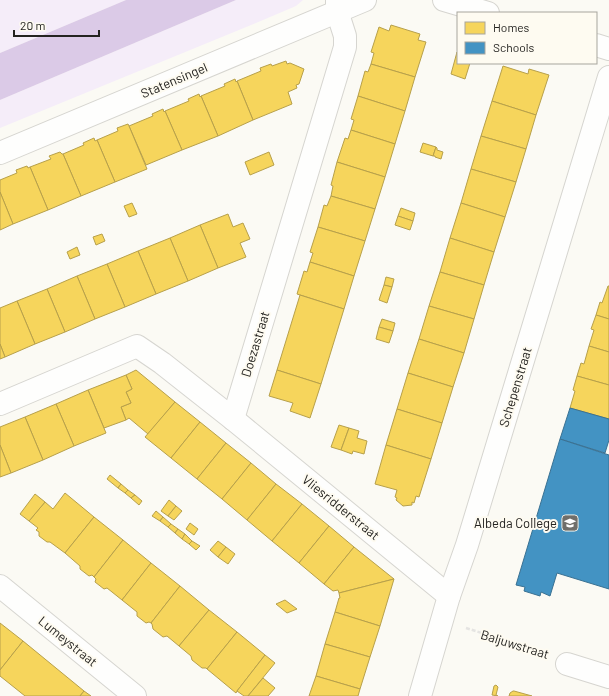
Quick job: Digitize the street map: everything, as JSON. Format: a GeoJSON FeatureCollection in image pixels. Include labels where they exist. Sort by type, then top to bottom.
{"type":"FeatureCollection","features":[{"type":"Feature","properties":{"kind":"street","name":"Statensingel"},"geometry":{"type":"LineString","coordinates":[[0,153],[337,6],[365,0]]}},
{"type":"Feature","properties":{"kind":"street"},"geometry":{"type":"LineString","coordinates":[[444,0],[485,12]]}},
{"type":"Feature","properties":{"kind":"street","name":"Doezastraat"},"geometry":{"type":"LineString","coordinates":[[233,419],[345,47],[346,36],[337,6]]}},
{"type":"Feature","properties":{"kind":"street"},"geometry":{"type":"LineString","coordinates":[[597,45],[609,49]]}},
{"type":"Feature","properties":{"kind":"street","name":"Schepenstraat"},"geometry":{"type":"LineString","coordinates":[[420,696],[449,596],[467,545],[609,77]]}},
{"type":"Feature","properties":{"kind":"street"},"geometry":{"type":"LineString","coordinates":[[0,404],[137,346],[162,363],[233,419]]}},
{"type":"Feature","properties":{"kind":"street","name":"Vliesridderstraat"},"geometry":{"type":"LineString","coordinates":[[233,419],[449,596]]}},
{"type":"Feature","properties":{"kind":"street","name":"Lumeystraat"},"geometry":{"type":"LineString","coordinates":[[0,586],[135,696]]}},
{"type":"Feature","properties":{"kind":"street"},"geometry":{"type":"LineString","coordinates":[[567,664],[609,677]]}},
{"type":"Feature","properties":{"kind":"path","name":"Baljuwstraat"},"geometry":{"type":"LineString","coordinates":[[442,621],[556,656],[567,664]]}},
{"type":"Feature","properties":{"kind":"shaded area"},"geometry":{"type":"Polygon","coordinates":[[[0,0],[126,0],[0,53],[0,0]]]}},
{"type":"Feature","properties":{"kind":"shaded area"},"geometry":{"type":"Polygon","coordinates":[[[126,0],[236,0],[0,100],[0,53],[126,0]]]}},
{"type":"Feature","properties":{"kind":"shaded area"},"geometry":{"type":"Polygon","coordinates":[[[236,0],[303,0],[296,6],[256,23],[0,128],[0,100],[236,0]]]}},
{"type":"Feature","properties":{"kind":"building: Homes"},"geometry":{"type":"Polygon","coordinates":[[[391,25],[420,34],[418,40],[426,42],[415,77],[371,64],[374,53],[371,52],[379,27],[389,31],[391,25]]]}},
{"type":"Feature","properties":{"kind":"building: Homes"},"geometry":{"type":"Polygon","coordinates":[[[457,52],[457,64],[470,64],[465,79],[451,74],[457,52]]]}},
{"type":"Feature","properties":{"kind":"building: Homes"},"geometry":{"type":"Polygon","coordinates":[[[286,61],[287,64],[290,63],[304,69],[299,84],[296,85],[297,88],[288,92],[292,104],[253,120],[237,81],[261,71],[260,68],[286,61]]]}},
{"type":"Feature","properties":{"kind":"building: Homes"},"geometry":{"type":"Polygon","coordinates":[[[371,64],[415,77],[405,111],[358,96],[365,71],[368,72],[371,64]]]}},
{"type":"Feature","properties":{"kind":"building: Homes"},"geometry":{"type":"Polygon","coordinates":[[[503,66],[528,74],[529,69],[549,75],[536,115],[492,101],[503,66]]]}},
{"type":"Feature","properties":{"kind":"building: Homes"},"geometry":{"type":"Polygon","coordinates":[[[235,79],[253,120],[218,136],[201,96],[225,86],[224,84],[235,79]]]}},
{"type":"Feature","properties":{"kind":"building: Homes"},"geometry":{"type":"Polygon","coordinates":[[[199,94],[218,136],[182,150],[165,111],[189,101],[188,99],[199,94]]]}},
{"type":"Feature","properties":{"kind":"building: Homes"},"geometry":{"type":"Polygon","coordinates":[[[358,96],[405,111],[395,144],[351,130],[354,120],[351,119],[358,96]]]}},
{"type":"Feature","properties":{"kind":"building: Homes"},"geometry":{"type":"Polygon","coordinates":[[[492,101],[536,115],[526,149],[481,136],[492,101]]]}},
{"type":"Feature","properties":{"kind":"building: Homes"},"geometry":{"type":"Polygon","coordinates":[[[163,109],[182,150],[146,165],[129,126],[153,116],[152,114],[163,109]]]}},
{"type":"Feature","properties":{"kind":"building: Homes"},"geometry":{"type":"Polygon","coordinates":[[[128,124],[147,169],[115,182],[97,140],[118,131],[117,128],[128,124]]]}},
{"type":"Feature","properties":{"kind":"building: Homes"},"geometry":{"type":"Polygon","coordinates":[[[351,130],[395,144],[385,177],[337,162],[345,138],[348,139],[351,130]]]}},
{"type":"Feature","properties":{"kind":"building: Homes"},"geometry":{"type":"Polygon","coordinates":[[[481,136],[526,149],[516,182],[471,169],[481,136]]]}},
{"type":"Feature","properties":{"kind":"building: Homes"},"geometry":{"type":"Polygon","coordinates":[[[94,138],[95,141],[97,140],[115,182],[81,196],[63,154],[84,145],[83,143],[94,138]]]}},
{"type":"Feature","properties":{"kind":"building: Homes"},"geometry":{"type":"Polygon","coordinates":[[[423,143],[436,147],[433,156],[420,152],[423,143]]]}},
{"type":"Feature","properties":{"kind":"building: Homes"},"geometry":{"type":"Polygon","coordinates":[[[436,147],[437,150],[443,152],[441,159],[433,156],[436,147]]]}},
{"type":"Feature","properties":{"kind":"building: Homes"},"geometry":{"type":"Polygon","coordinates":[[[60,152],[63,154],[81,196],[48,210],[30,167],[51,159],[49,156],[60,152]]]}},
{"type":"Feature","properties":{"kind":"building: Homes"},"geometry":{"type":"Polygon","coordinates":[[[269,152],[274,165],[250,175],[245,162],[269,152]]]}},
{"type":"Feature","properties":{"kind":"building: Homes"},"geometry":{"type":"Polygon","coordinates":[[[337,162],[385,177],[375,209],[331,196],[333,186],[331,185],[337,162]]]}},
{"type":"Feature","properties":{"kind":"building: Homes"},"geometry":{"type":"Polygon","coordinates":[[[27,166],[28,168],[30,167],[48,210],[13,224],[0,192],[0,180],[17,173],[16,170],[27,166]]]}},
{"type":"Feature","properties":{"kind":"building: Homes"},"geometry":{"type":"Polygon","coordinates":[[[471,169],[516,182],[505,217],[461,203],[471,169]]]}},
{"type":"Feature","properties":{"kind":"building: Homes"},"geometry":{"type":"Polygon","coordinates":[[[0,192],[13,224],[0,230],[0,192]]]}},
{"type":"Feature","properties":{"kind":"building: Homes"},"geometry":{"type":"Polygon","coordinates":[[[331,196],[375,209],[365,241],[318,227],[324,205],[327,206],[331,196]]]}},
{"type":"Feature","properties":{"kind":"building: Homes"},"geometry":{"type":"Polygon","coordinates":[[[132,203],[137,214],[129,217],[124,206],[132,203]]]}},
{"type":"Feature","properties":{"kind":"building: Homes"},"geometry":{"type":"Polygon","coordinates":[[[461,203],[505,217],[494,252],[450,238],[461,203]]]}},
{"type":"Feature","properties":{"kind":"building: Homes"},"geometry":{"type":"Polygon","coordinates":[[[401,208],[415,213],[413,221],[398,216],[401,208]]]}},
{"type":"Feature","properties":{"kind":"building: Homes"},"geometry":{"type":"Polygon","coordinates":[[[228,214],[233,227],[243,223],[250,239],[240,243],[246,257],[218,268],[200,225],[228,214]]]}},
{"type":"Feature","properties":{"kind":"building: Homes"},"geometry":{"type":"Polygon","coordinates":[[[398,216],[413,221],[410,230],[395,225],[398,216]]]}},
{"type":"Feature","properties":{"kind":"building: Homes"},"geometry":{"type":"Polygon","coordinates":[[[200,225],[218,268],[188,281],[170,238],[200,225]]]}},
{"type":"Feature","properties":{"kind":"building: Homes"},"geometry":{"type":"Polygon","coordinates":[[[318,227],[365,241],[354,276],[310,262],[313,253],[310,252],[318,227]]]}},
{"type":"Feature","properties":{"kind":"building: Homes"},"geometry":{"type":"Polygon","coordinates":[[[102,234],[105,241],[96,245],[93,237],[102,234]]]}},
{"type":"Feature","properties":{"kind":"building: Homes"},"geometry":{"type":"Polygon","coordinates":[[[170,238],[188,281],[156,294],[138,251],[170,238]]]}},
{"type":"Feature","properties":{"kind":"building: Homes"},"geometry":{"type":"Polygon","coordinates":[[[450,238],[494,252],[484,285],[440,272],[450,238]]]}},
{"type":"Feature","properties":{"kind":"building: Homes"},"geometry":{"type":"Polygon","coordinates":[[[77,247],[80,255],[70,259],[67,252],[77,247]]]}},
{"type":"Feature","properties":{"kind":"building: Homes"},"geometry":{"type":"Polygon","coordinates":[[[138,251],[156,294],[125,307],[107,264],[138,251]]]}},
{"type":"Feature","properties":{"kind":"building: Homes"},"geometry":{"type":"Polygon","coordinates":[[[310,262],[354,276],[344,309],[297,294],[304,271],[307,272],[310,262]]]}},
{"type":"Feature","properties":{"kind":"building: Homes"},"geometry":{"type":"Polygon","coordinates":[[[107,264],[125,307],[95,319],[77,276],[107,264]]]}},
{"type":"Feature","properties":{"kind":"building: Homes"},"geometry":{"type":"Polygon","coordinates":[[[440,272],[484,285],[474,319],[429,306],[440,272]]]}},
{"type":"Feature","properties":{"kind":"building: Homes"},"geometry":{"type":"Polygon","coordinates":[[[77,276],[95,319],[65,332],[47,289],[77,276]]]}},
{"type":"Feature","properties":{"kind":"building: Homes"},"geometry":{"type":"Polygon","coordinates":[[[386,277],[394,279],[392,287],[384,285],[386,277]]]}},
{"type":"Feature","properties":{"kind":"building: Homes"},"geometry":{"type":"Polygon","coordinates":[[[384,285],[392,287],[387,303],[379,300],[384,285]]]}},
{"type":"Feature","properties":{"kind":"building: Homes"},"geometry":{"type":"Polygon","coordinates":[[[608,286],[609,319],[596,315],[600,302],[602,303],[608,286]]]}},
{"type":"Feature","properties":{"kind":"building: Homes"},"geometry":{"type":"Polygon","coordinates":[[[47,289],[65,332],[35,344],[17,301],[47,289]]]}},
{"type":"Feature","properties":{"kind":"building: Homes"},"geometry":{"type":"Polygon","coordinates":[[[300,295],[344,309],[321,384],[277,370],[300,295]]]}},
{"type":"Feature","properties":{"kind":"building: Homes"},"geometry":{"type":"Polygon","coordinates":[[[17,301],[35,344],[5,357],[0,344],[0,308],[17,301]]]}},
{"type":"Feature","properties":{"kind":"building: Homes"},"geometry":{"type":"Polygon","coordinates":[[[429,306],[474,319],[464,353],[419,339],[429,306]]]}},
{"type":"Feature","properties":{"kind":"building: Homes"},"geometry":{"type":"Polygon","coordinates":[[[596,315],[609,319],[609,352],[589,346],[594,330],[591,329],[596,315]]]}},
{"type":"Feature","properties":{"kind":"building: Homes"},"geometry":{"type":"Polygon","coordinates":[[[382,319],[395,323],[393,331],[379,327],[382,319]]]}},
{"type":"Feature","properties":{"kind":"building: Homes"},"geometry":{"type":"Polygon","coordinates":[[[379,327],[393,331],[389,343],[376,339],[379,327]]]}},
{"type":"Feature","properties":{"kind":"building: Homes"},"geometry":{"type":"Polygon","coordinates":[[[419,339],[464,353],[453,387],[408,373],[419,339]]]}},
{"type":"Feature","properties":{"kind":"building: Homes"},"geometry":{"type":"Polygon","coordinates":[[[0,344],[5,357],[0,359],[0,344]]]}},
{"type":"Feature","properties":{"kind":"building: Homes"},"geometry":{"type":"Polygon","coordinates":[[[589,346],[609,352],[609,385],[577,376],[581,363],[584,364],[589,346]]]}},
{"type":"Feature","properties":{"kind":"building: Homes"},"geometry":{"type":"Polygon","coordinates":[[[136,370],[175,402],[148,434],[129,418],[126,420],[121,407],[131,403],[126,392],[132,389],[126,375],[136,370]]]}},
{"type":"Feature","properties":{"kind":"building: Homes"},"geometry":{"type":"Polygon","coordinates":[[[277,370],[321,384],[310,418],[290,411],[293,403],[269,396],[277,370]]]}},
{"type":"Feature","properties":{"kind":"building: Homes"},"geometry":{"type":"Polygon","coordinates":[[[408,373],[453,387],[442,423],[397,409],[408,373]]]}},
{"type":"Feature","properties":{"kind":"building: Homes"},"geometry":{"type":"Polygon","coordinates":[[[126,375],[132,389],[126,392],[131,403],[121,407],[126,420],[104,428],[88,390],[126,375]]]}},
{"type":"Feature","properties":{"kind":"building: Homes"},"geometry":{"type":"Polygon","coordinates":[[[577,376],[609,385],[609,419],[570,408],[575,391],[573,390],[577,376]]]}},
{"type":"Feature","properties":{"kind":"building: Homes"},"geometry":{"type":"Polygon","coordinates":[[[88,390],[106,433],[74,446],[56,404],[88,390]]]}},
{"type":"Feature","properties":{"kind":"building: Homes"},"geometry":{"type":"Polygon","coordinates":[[[175,402],[200,422],[171,458],[145,437],[175,402]]]}},
{"type":"Feature","properties":{"kind":"building: Homes"},"geometry":{"type":"Polygon","coordinates":[[[56,404],[74,446],[43,460],[25,417],[56,404]]]}},
{"type":"Feature","properties":{"kind":"building: Homes"},"geometry":{"type":"Polygon","coordinates":[[[397,409],[442,423],[431,459],[386,445],[397,409]]]}},
{"type":"Feature","properties":{"kind":"building: Homes"},"geometry":{"type":"Polygon","coordinates":[[[25,417],[43,460],[11,473],[0,445],[0,427],[25,417]]]}},
{"type":"Feature","properties":{"kind":"building: Homes"},"geometry":{"type":"Polygon","coordinates":[[[200,422],[226,443],[197,479],[171,458],[200,422]]]}},
{"type":"Feature","properties":{"kind":"building: Homes"},"geometry":{"type":"Polygon","coordinates":[[[339,425],[349,428],[341,450],[331,447],[339,425]]]}},
{"type":"Feature","properties":{"kind":"building: Homes"},"geometry":{"type":"Polygon","coordinates":[[[349,428],[359,431],[357,438],[367,441],[364,454],[353,451],[352,454],[341,450],[349,428]]]}},
{"type":"Feature","properties":{"kind":"building: Homes"},"geometry":{"type":"Polygon","coordinates":[[[226,443],[251,463],[222,499],[197,479],[226,443]]]}},
{"type":"Feature","properties":{"kind":"building: Homes"},"geometry":{"type":"Polygon","coordinates":[[[0,445],[11,473],[0,477],[0,445]]]}},
{"type":"Feature","properties":{"kind":"building: Homes"},"geometry":{"type":"Polygon","coordinates":[[[386,445],[431,459],[419,497],[416,496],[414,503],[412,502],[412,505],[403,506],[396,500],[397,498],[395,497],[397,490],[375,484],[386,445]]]}},
{"type":"Feature","properties":{"kind":"building: Homes"},"geometry":{"type":"Polygon","coordinates":[[[251,463],[276,484],[247,520],[222,499],[251,463]]]}},
{"type":"Feature","properties":{"kind":"building: Homes"},"geometry":{"type":"Polygon","coordinates":[[[110,475],[121,484],[118,488],[107,479],[110,475]]]}},
{"type":"Feature","properties":{"kind":"building: Homes"},"geometry":{"type":"Polygon","coordinates":[[[121,484],[128,490],[125,493],[118,488],[121,484]]]}},
{"type":"Feature","properties":{"kind":"building: Homes"},"geometry":{"type":"Polygon","coordinates":[[[276,484],[302,504],[272,541],[247,520],[276,484]]]}},
{"type":"Feature","properties":{"kind":"building: Homes"},"geometry":{"type":"Polygon","coordinates":[[[128,490],[135,495],[131,498],[125,493],[128,490]]]}},
{"type":"Feature","properties":{"kind":"building: Homes"},"geometry":{"type":"Polygon","coordinates":[[[65,493],[94,517],[65,553],[39,536],[39,532],[36,530],[38,528],[29,521],[45,502],[53,509],[65,493]]]}},
{"type":"Feature","properties":{"kind":"building: Homes"},"geometry":{"type":"Polygon","coordinates":[[[35,494],[45,502],[29,521],[20,514],[35,494]]]}},
{"type":"Feature","properties":{"kind":"building: Homes"},"geometry":{"type":"Polygon","coordinates":[[[135,495],[142,501],[139,505],[131,498],[135,495]]]}},
{"type":"Feature","properties":{"kind":"building: Homes"},"geometry":{"type":"Polygon","coordinates":[[[169,500],[176,506],[168,516],[161,511],[169,500]]]}},
{"type":"Feature","properties":{"kind":"building: Homes"},"geometry":{"type":"Polygon","coordinates":[[[302,504],[329,526],[299,563],[272,541],[302,504]]]}},
{"type":"Feature","properties":{"kind":"building: Homes"},"geometry":{"type":"Polygon","coordinates":[[[176,506],[182,511],[174,520],[168,516],[176,506]]]}},
{"type":"Feature","properties":{"kind":"building: Homes"},"geometry":{"type":"Polygon","coordinates":[[[156,511],[163,517],[160,521],[152,516],[156,511]]]}},
{"type":"Feature","properties":{"kind":"building: Homes"},"geometry":{"type":"Polygon","coordinates":[[[94,517],[123,540],[94,577],[92,575],[89,576],[80,569],[80,566],[65,553],[94,517]]]}},
{"type":"Feature","properties":{"kind":"building: Homes"},"geometry":{"type":"Polygon","coordinates":[[[163,517],[171,524],[168,527],[160,521],[163,517]]]}},
{"type":"Feature","properties":{"kind":"building: Homes"},"geometry":{"type":"Polygon","coordinates":[[[190,523],[198,529],[194,535],[186,529],[190,523]]]}},
{"type":"Feature","properties":{"kind":"building: Homes"},"geometry":{"type":"Polygon","coordinates":[[[171,524],[178,529],[175,533],[168,527],[171,524]]]}},
{"type":"Feature","properties":{"kind":"building: Homes"},"geometry":{"type":"Polygon","coordinates":[[[329,526],[354,547],[324,584],[299,563],[329,526]]]}},
{"type":"Feature","properties":{"kind":"building: Homes"},"geometry":{"type":"Polygon","coordinates":[[[178,529],[185,534],[182,539],[175,533],[178,529]]]}},
{"type":"Feature","properties":{"kind":"building: Homes"},"geometry":{"type":"Polygon","coordinates":[[[185,534],[192,541],[189,544],[182,539],[185,534]]]}},
{"type":"Feature","properties":{"kind":"building: Homes"},"geometry":{"type":"Polygon","coordinates":[[[123,540],[151,563],[122,600],[107,588],[104,589],[95,582],[96,579],[94,577],[123,540]]]}},
{"type":"Feature","properties":{"kind":"building: Homes"},"geometry":{"type":"Polygon","coordinates":[[[192,541],[200,546],[196,550],[189,544],[192,541]]]}},
{"type":"Feature","properties":{"kind":"building: Homes"},"geometry":{"type":"Polygon","coordinates":[[[218,541],[226,547],[218,557],[210,550],[218,541]]]}},
{"type":"Feature","properties":{"kind":"building: Homes"},"geometry":{"type":"Polygon","coordinates":[[[226,547],[235,554],[228,564],[218,557],[226,547]]]}},
{"type":"Feature","properties":{"kind":"building: Homes"},"geometry":{"type":"Polygon","coordinates":[[[354,547],[394,579],[339,593],[338,590],[333,591],[324,584],[354,547]]]}},
{"type":"Feature","properties":{"kind":"building: Homes"},"geometry":{"type":"Polygon","coordinates":[[[151,563],[180,586],[151,623],[146,623],[137,616],[137,612],[122,600],[151,563]]]}},
{"type":"Feature","properties":{"kind":"building: Homes"},"geometry":{"type":"Polygon","coordinates":[[[394,579],[380,626],[335,612],[340,598],[339,593],[394,579]]]}},
{"type":"Feature","properties":{"kind":"building: Homes"},"geometry":{"type":"Polygon","coordinates":[[[180,586],[209,610],[179,646],[167,636],[163,637],[153,629],[151,623],[180,586]]]}},
{"type":"Feature","properties":{"kind":"building: Homes"},"geometry":{"type":"Polygon","coordinates":[[[285,600],[297,609],[287,613],[276,604],[285,600]]]}},
{"type":"Feature","properties":{"kind":"building: Homes"},"geometry":{"type":"Polygon","coordinates":[[[209,610],[237,632],[207,669],[202,668],[192,660],[191,656],[179,646],[209,610]]]}},
{"type":"Feature","properties":{"kind":"building: Homes"},"geometry":{"type":"Polygon","coordinates":[[[335,612],[380,626],[370,657],[325,644],[335,612]]]}},
{"type":"Feature","properties":{"kind":"building: Homes"},"geometry":{"type":"Polygon","coordinates":[[[0,623],[23,641],[0,670],[0,623]]]}},
{"type":"Feature","properties":{"kind":"building: Homes"},"geometry":{"type":"Polygon","coordinates":[[[237,632],[265,655],[236,693],[207,669],[237,632]]]}},
{"type":"Feature","properties":{"kind":"building: Homes"},"geometry":{"type":"Polygon","coordinates":[[[23,641],[84,691],[80,696],[25,696],[0,676],[0,670],[23,641]]]}},
{"type":"Feature","properties":{"kind":"building: Homes"},"geometry":{"type":"Polygon","coordinates":[[[325,644],[370,657],[360,689],[316,676],[325,644]]]}},
{"type":"Feature","properties":{"kind":"building: Homes"},"geometry":{"type":"Polygon","coordinates":[[[265,655],[275,663],[248,696],[244,696],[237,691],[265,655]]]}},
{"type":"Feature","properties":{"kind":"building: Homes"},"geometry":{"type":"Polygon","coordinates":[[[316,676],[360,689],[358,696],[309,696],[316,676]]]}},
{"type":"Feature","properties":{"kind":"building: Homes"},"geometry":{"type":"Polygon","coordinates":[[[263,678],[275,688],[268,696],[248,696],[263,678]]]}},
{"type":"Feature","properties":{"kind":"building: Homes"},"geometry":{"type":"Polygon","coordinates":[[[496,685],[498,687],[496,695],[498,696],[492,695],[494,686],[496,685]]]}},
{"type":"Feature","properties":{"kind":"building: Homes"},"geometry":{"type":"Polygon","coordinates":[[[84,691],[91,696],[80,696],[84,691]]]}},
{"type":"Feature","properties":{"kind":"building: Homes"},"geometry":{"type":"Polygon","coordinates":[[[513,691],[532,696],[509,696],[513,691]]]}},
{"type":"Feature","properties":{"kind":"building: Schools"},"geometry":{"type":"Polygon","coordinates":[[[570,408],[609,419],[609,440],[605,453],[560,439],[570,408]]]}},
{"type":"Feature","properties":{"kind":"building: Schools","name":"Albeda College"},"geometry":{"type":"Polygon","coordinates":[[[560,439],[609,455],[609,589],[557,573],[550,596],[541,592],[540,596],[524,591],[525,587],[516,585],[560,439]]]}},
{"type":"Feature","properties":{"kind":"place","name":"Albeda College"},"geometry":{"type":"Point","coordinates":[570,523]}}]}
